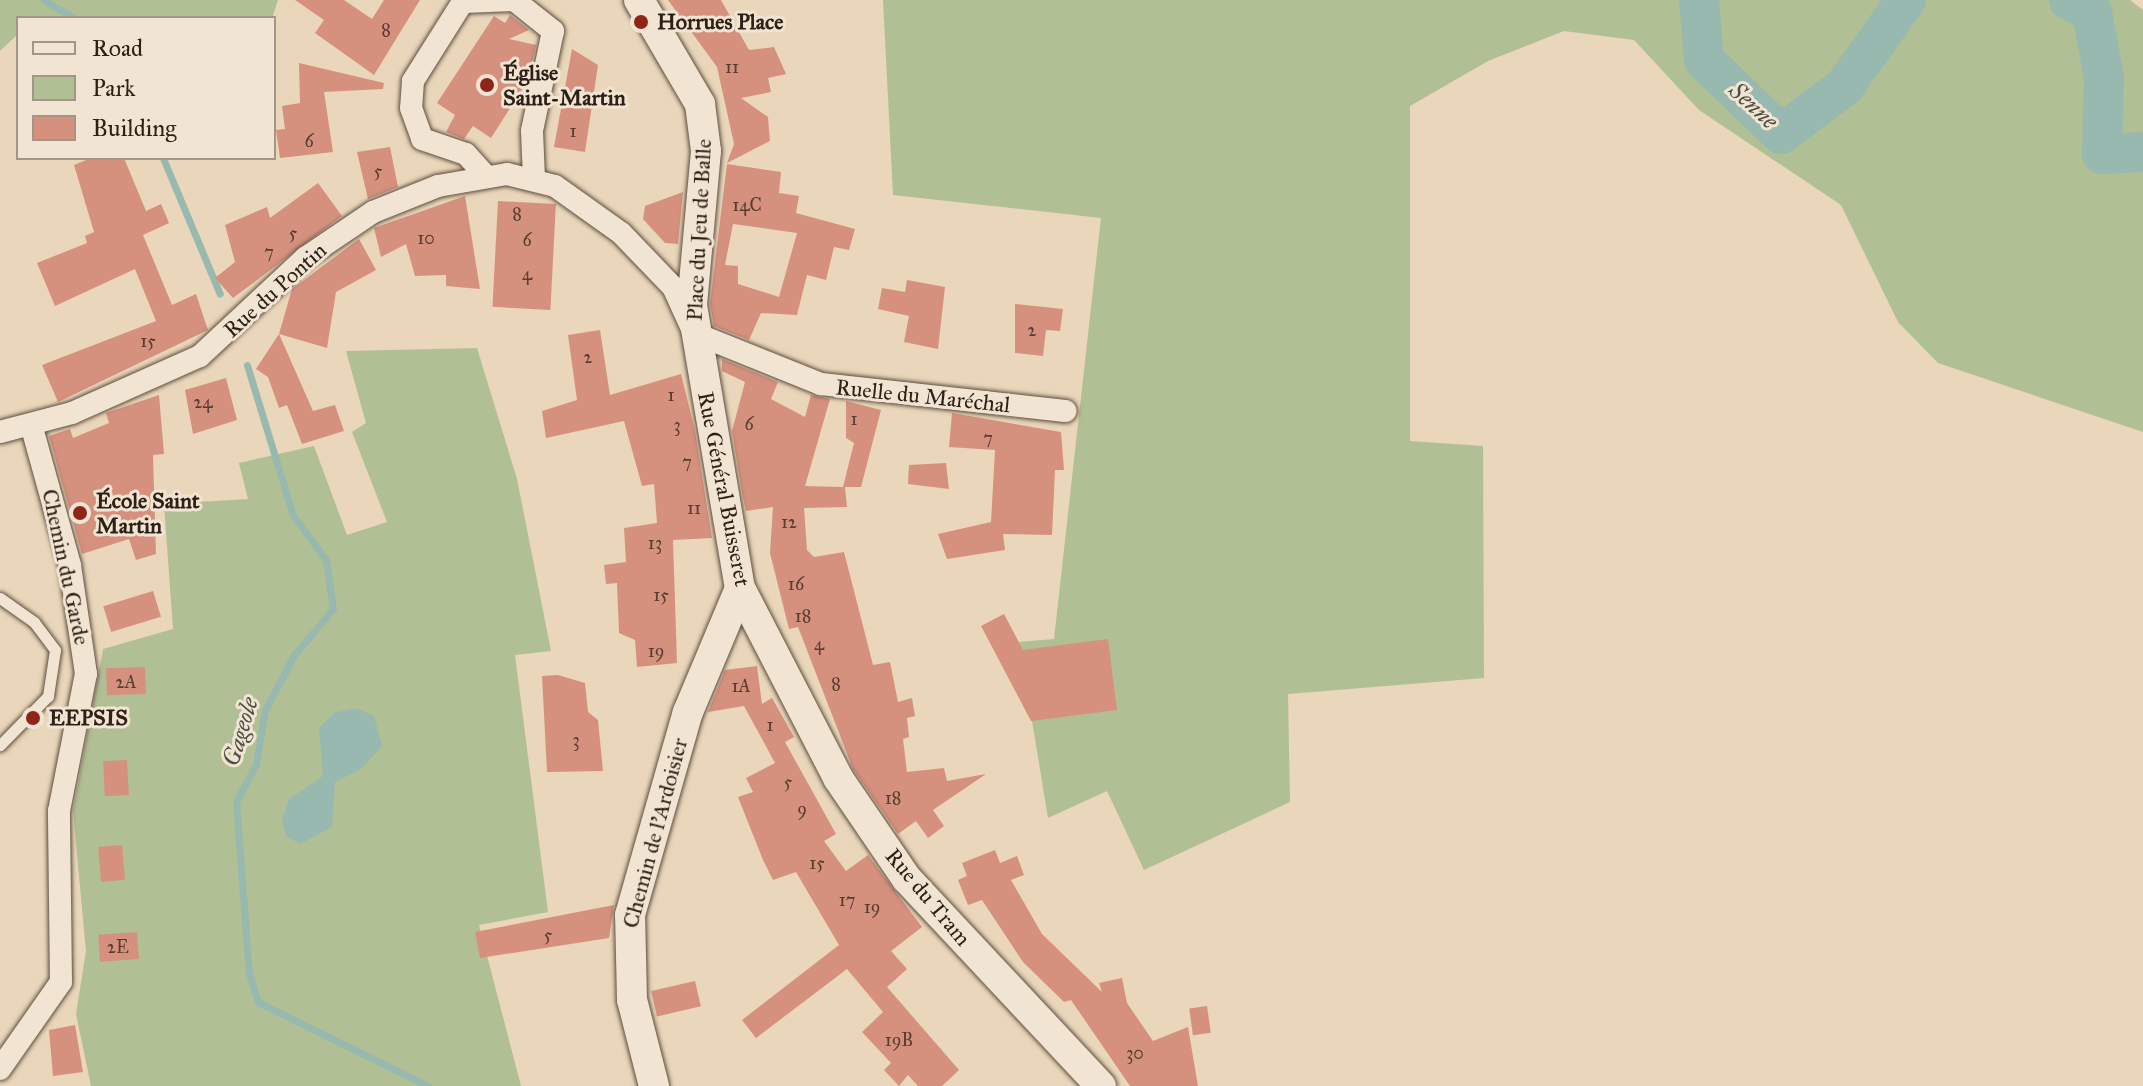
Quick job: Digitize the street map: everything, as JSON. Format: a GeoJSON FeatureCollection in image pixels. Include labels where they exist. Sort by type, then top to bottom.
{"type":"FeatureCollection","features":[{"type":"Feature","properties":{"kind":"street"},"geometry":{"type":"LineString","coordinates":[[486,176],[466,154],[422,139],[411,108],[413,81],[464,1],[514,0],[553,31],[532,131],[534,179]]}},
{"type":"Feature","properties":{"kind":"street","name":"Place du Jeu de Balle"},"geometry":{"type":"LineString","coordinates":[[639,0],[700,104],[706,151],[694,333]]}},
{"type":"Feature","properties":{"kind":"street","name":"Rue du Pontin"},"geometry":{"type":"LineString","coordinates":[[0,432],[32,428],[200,356],[305,258],[373,212],[438,186],[486,176],[534,179],[566,192],[621,233],[673,287],[694,333]]}},
{"type":"Feature","properties":{"kind":"street","name":"Ruelle du Maréchal"},"geometry":{"type":"LineString","coordinates":[[694,333],[845,389],[1066,411]]}},
{"type":"Feature","properties":{"kind":"street","name":"Rue Général Buisseret"},"geometry":{"type":"LineString","coordinates":[[694,333],[740,588],[766,640]]}},
{"type":"Feature","properties":{"kind":"street","name":"Chemin du Garde"},"geometry":{"type":"LineString","coordinates":[[0,1069],[61,982],[59,811],[86,674],[70,565],[32,428]]}},
{"type":"Feature","properties":{"kind":"street","name":"Chemin de l'Ardoisier"},"geometry":{"type":"LineString","coordinates":[[654,1086],[632,1000],[630,915],[688,712],[740,588]]}},
{"type":"Feature","properties":{"kind":"street","name":"Rue du Tram"},"geometry":{"type":"LineString","coordinates":[[766,640],[838,778],[907,879],[1101,1086]]}},
{"type":"Feature","properties":{"kind":"lane"},"geometry":{"type":"LineString","coordinates":[[0,598],[34,622],[55,650],[48,696],[0,745]]}},
{"type":"Feature","properties":{"kind":"green space"},"geometry":{"type":"Polygon","coordinates":[[[0,0],[278,0],[273,16],[16,16],[16,36],[0,51],[0,0]]]}},
{"type":"Feature","properties":{"kind":"green space"},"geometry":{"type":"Polygon","coordinates":[[[883,0],[2130,0],[2143,10],[2143,432],[1938,363],[1898,322],[1841,205],[1699,110],[1634,40],[1564,31],[1488,61],[1410,106],[1410,441],[1483,446],[1484,678],[1288,694],[1290,802],[1144,870],[1107,791],[1048,818],[1019,642],[1054,639],[1101,218],[893,195],[883,0]]]}},
{"type":"Feature","properties":{"kind":"green space"},"geometry":{"type":"Polygon","coordinates":[[[477,348],[517,479],[551,651],[515,655],[548,912],[479,925],[521,1086],[91,1086],[76,1014],[86,951],[73,812],[103,649],[173,629],[164,504],[248,499],[239,463],[314,446],[347,535],[387,522],[352,432],[366,423],[346,351],[477,348]]]}},
{"type":"Feature","properties":{"kind":"water"},"geometry":{"type":"Polygon","coordinates":[[[356,708],[374,716],[382,746],[361,769],[335,782],[332,827],[300,844],[286,836],[282,819],[289,799],[323,776],[319,728],[334,713],[356,708]]]}},
{"type":"Feature","properties":{"kind":"building"},"geometry":{"type":"Polygon","coordinates":[[[295,0],[344,0],[372,19],[384,0],[420,0],[374,75],[315,33],[324,20],[295,0]]]}},
{"type":"Feature","properties":{"kind":"building"},"geometry":{"type":"Polygon","coordinates":[[[668,0],[721,0],[749,50],[774,47],[786,74],[768,78],[771,92],[741,98],[768,117],[770,141],[727,163],[734,144],[717,67],[668,0]]]}},
{"type":"Feature","properties":{"kind":"building","name":"Église Saint-Martin"},"geometry":{"type":"Polygon","coordinates":[[[510,15],[529,30],[509,39],[536,45],[528,80],[491,138],[473,126],[464,139],[446,132],[455,115],[437,103],[494,16],[505,23],[510,15]]]}},
{"type":"Feature","properties":{"kind":"building"},"geometry":{"type":"Polygon","coordinates":[[[572,49],[598,65],[585,152],[554,147],[572,49]]]}},
{"type":"Feature","properties":{"kind":"building"},"geometry":{"type":"Polygon","coordinates":[[[299,63],[384,83],[383,89],[324,92],[333,152],[280,158],[276,130],[285,129],[282,106],[300,103],[299,63]]]}},
{"type":"Feature","properties":{"kind":"building"},"geometry":{"type":"Polygon","coordinates":[[[390,147],[398,187],[368,199],[357,152],[390,147]]]}},
{"type":"Feature","properties":{"kind":"building"},"geometry":{"type":"Polygon","coordinates":[[[86,160],[125,160],[146,211],[161,204],[169,223],[143,235],[172,305],[196,294],[208,330],[58,402],[42,365],[156,321],[135,269],[55,306],[37,263],[87,243],[85,236],[94,232],[74,165],[86,160]]]}},
{"type":"Feature","properties":{"kind":"building"},"geometry":{"type":"Polygon","coordinates":[[[727,164],[781,172],[779,193],[799,196],[796,213],[855,229],[849,250],[834,247],[826,280],[807,275],[797,315],[761,313],[749,340],[714,326],[710,304],[727,164]],[[733,224],[725,265],[738,266],[738,284],[779,297],[797,233],[733,224]]]}},
{"type":"Feature","properties":{"kind":"building"},"geometry":{"type":"Polygon","coordinates":[[[318,183],[342,216],[233,298],[215,278],[235,262],[225,225],[267,207],[270,218],[318,183]]]}},
{"type":"Feature","properties":{"kind":"building"},"geometry":{"type":"Polygon","coordinates":[[[683,192],[678,244],[665,243],[643,219],[645,206],[683,192]]]}},
{"type":"Feature","properties":{"kind":"building"},"geometry":{"type":"Polygon","coordinates":[[[465,196],[480,289],[446,286],[446,275],[415,276],[406,244],[381,257],[374,228],[465,196]]]}},
{"type":"Feature","properties":{"kind":"building"},"geometry":{"type":"Polygon","coordinates":[[[498,201],[556,204],[550,310],[492,307],[498,201]]]}},
{"type":"Feature","properties":{"kind":"building"},"geometry":{"type":"Polygon","coordinates":[[[359,239],[376,270],[336,292],[327,348],[279,334],[292,289],[359,239]]]}},
{"type":"Feature","properties":{"kind":"building"},"geometry":{"type":"Polygon","coordinates":[[[907,280],[945,287],[938,349],[904,342],[909,316],[878,309],[882,288],[905,292],[907,280]]]}},
{"type":"Feature","properties":{"kind":"building"},"geometry":{"type":"Polygon","coordinates":[[[1015,304],[1063,309],[1060,331],[1046,330],[1043,356],[1015,353],[1015,304]]]}},
{"type":"Feature","properties":{"kind":"building"},"geometry":{"type":"Polygon","coordinates":[[[600,330],[610,395],[681,374],[695,431],[712,538],[673,540],[677,663],[637,667],[635,640],[619,633],[617,583],[606,584],[604,565],[626,562],[624,528],[657,523],[654,484],[642,486],[624,421],[546,438],[542,411],[577,400],[568,335],[600,330]]]}},
{"type":"Feature","properties":{"kind":"building"},"geometry":{"type":"Polygon","coordinates":[[[279,334],[313,411],[335,405],[344,431],[302,444],[287,405],[279,408],[268,377],[256,369],[279,334]]]}},
{"type":"Feature","properties":{"kind":"building"},"geometry":{"type":"Polygon","coordinates":[[[722,359],[778,382],[771,399],[805,417],[811,395],[830,399],[805,486],[843,487],[854,443],[846,438],[846,401],[881,410],[861,487],[845,487],[847,507],[804,508],[807,550],[814,557],[844,552],[873,665],[890,662],[898,702],[912,698],[915,716],[907,718],[909,737],[903,739],[907,772],[944,768],[947,781],[986,774],[933,810],[944,826],[928,838],[916,821],[898,834],[853,769],[798,627],[789,629],[770,553],[773,507],[746,511],[742,493],[732,431],[745,382],[722,371],[722,359]]]}},
{"type":"Feature","properties":{"kind":"building"},"geometry":{"type":"Polygon","coordinates":[[[226,378],[237,420],[193,434],[185,390],[226,378]]]}},
{"type":"Feature","properties":{"kind":"building"},"geometry":{"type":"Polygon","coordinates":[[[159,395],[164,454],[153,455],[156,554],[136,560],[129,539],[82,554],[49,436],[70,429],[73,438],[109,423],[106,413],[159,395]]]}},
{"type":"Feature","properties":{"kind":"building"},"geometry":{"type":"Polygon","coordinates":[[[952,413],[1061,432],[1064,470],[1055,470],[1052,535],[1003,534],[1005,550],[947,559],[938,534],[991,522],[995,450],[949,447],[952,413]]]}},
{"type":"Feature","properties":{"kind":"building"},"geometry":{"type":"Polygon","coordinates":[[[946,463],[949,489],[908,484],[909,465],[946,463]]]}},
{"type":"Feature","properties":{"kind":"building"},"geometry":{"type":"Polygon","coordinates":[[[153,591],[161,617],[111,632],[103,606],[153,591]]]}},
{"type":"Feature","properties":{"kind":"building"},"geometry":{"type":"Polygon","coordinates":[[[1004,614],[1023,650],[1108,639],[1117,710],[1031,721],[981,626],[1004,614]]]}},
{"type":"Feature","properties":{"kind":"building"},"geometry":{"type":"Polygon","coordinates":[[[757,666],[762,704],[772,698],[794,737],[785,742],[836,834],[824,841],[846,871],[868,855],[922,927],[891,951],[907,969],[887,987],[959,1070],[942,1086],[918,1086],[908,1075],[899,1086],[884,1070],[891,1063],[862,1032],[883,1012],[847,969],[756,1038],[742,1020],[839,945],[796,872],[773,880],[763,860],[738,797],[753,792],[746,778],[775,763],[744,706],[708,712],[725,670],[757,666]]]}},
{"type":"Feature","properties":{"kind":"building"},"geometry":{"type":"Polygon","coordinates":[[[145,667],[146,694],[107,695],[106,668],[145,667]]]}},
{"type":"Feature","properties":{"kind":"building"},"geometry":{"type":"Polygon","coordinates":[[[558,675],[585,683],[588,712],[598,720],[603,771],[547,772],[542,676],[558,675]]]}},
{"type":"Feature","properties":{"kind":"building"},"geometry":{"type":"Polygon","coordinates":[[[127,760],[129,795],[105,796],[103,761],[127,760]]]}},
{"type":"Feature","properties":{"kind":"building"},"geometry":{"type":"Polygon","coordinates":[[[122,845],[125,880],[101,882],[98,847],[122,845]]]}},
{"type":"Feature","properties":{"kind":"building"},"geometry":{"type":"Polygon","coordinates":[[[995,850],[1000,863],[1017,856],[1024,875],[1011,880],[1042,934],[1102,992],[1099,983],[1122,978],[1127,1003],[1153,1041],[1188,1027],[1198,1086],[1130,1086],[1071,1000],[1064,1002],[1023,962],[982,900],[968,905],[958,880],[967,876],[962,863],[995,850]]]}},
{"type":"Feature","properties":{"kind":"building"},"geometry":{"type":"Polygon","coordinates":[[[614,905],[609,938],[480,958],[475,932],[614,905]]]}},
{"type":"Feature","properties":{"kind":"building"},"geometry":{"type":"Polygon","coordinates":[[[137,932],[139,959],[100,962],[98,935],[137,932]]]}},
{"type":"Feature","properties":{"kind":"building"},"geometry":{"type":"Polygon","coordinates":[[[695,981],[701,1006],[657,1016],[651,991],[695,981]]]}},
{"type":"Feature","properties":{"kind":"building"},"geometry":{"type":"Polygon","coordinates":[[[1207,1006],[1211,1033],[1193,1035],[1189,1009],[1207,1006]]]}},
{"type":"Feature","properties":{"kind":"building"},"geometry":{"type":"Polygon","coordinates":[[[75,1025],[83,1072],[53,1076],[49,1030],[75,1025]]]}},
{"type":"Feature","properties":{"kind":"waterway","name":"Gageole"},"geometry":{"type":"LineString","coordinates":[[44,0],[71,16]]}},
{"type":"Feature","properties":{"kind":"waterway","name":"Senne"},"geometry":{"type":"LineString","coordinates":[[1699,0],[1704,60],[1781,134],[1844,87],[1906,0]]}},
{"type":"Feature","properties":{"kind":"waterway","name":"Senne"},"geometry":{"type":"LineString","coordinates":[[2069,0],[2092,12],[2104,78],[2102,154],[2143,152]]}},
{"type":"Feature","properties":{"kind":"waterway","name":"Gageole"},"geometry":{"type":"LineString","coordinates":[[164,160],[220,294]]}},
{"type":"Feature","properties":{"kind":"waterway","name":"Gageole"},"geometry":{"type":"LineString","coordinates":[[247,365],[293,515],[326,560],[333,609],[294,655],[265,710],[256,764],[236,802],[249,973],[258,1002],[428,1086]]}},
{"type":"Feature","properties":{"kind":"place","name":"Horrues Place"},"geometry":{"type":"Point","coordinates":[641,22]}},
{"type":"Feature","properties":{"kind":"place","name":"Église Saint-Martin"},"geometry":{"type":"Point","coordinates":[487,85]}},
{"type":"Feature","properties":{"kind":"place","name":"École Saint Martin"},"geometry":{"type":"Point","coordinates":[80,513]}},
{"type":"Feature","properties":{"kind":"place","name":"EEPSIS"},"geometry":{"type":"Point","coordinates":[33,718]}}]}
